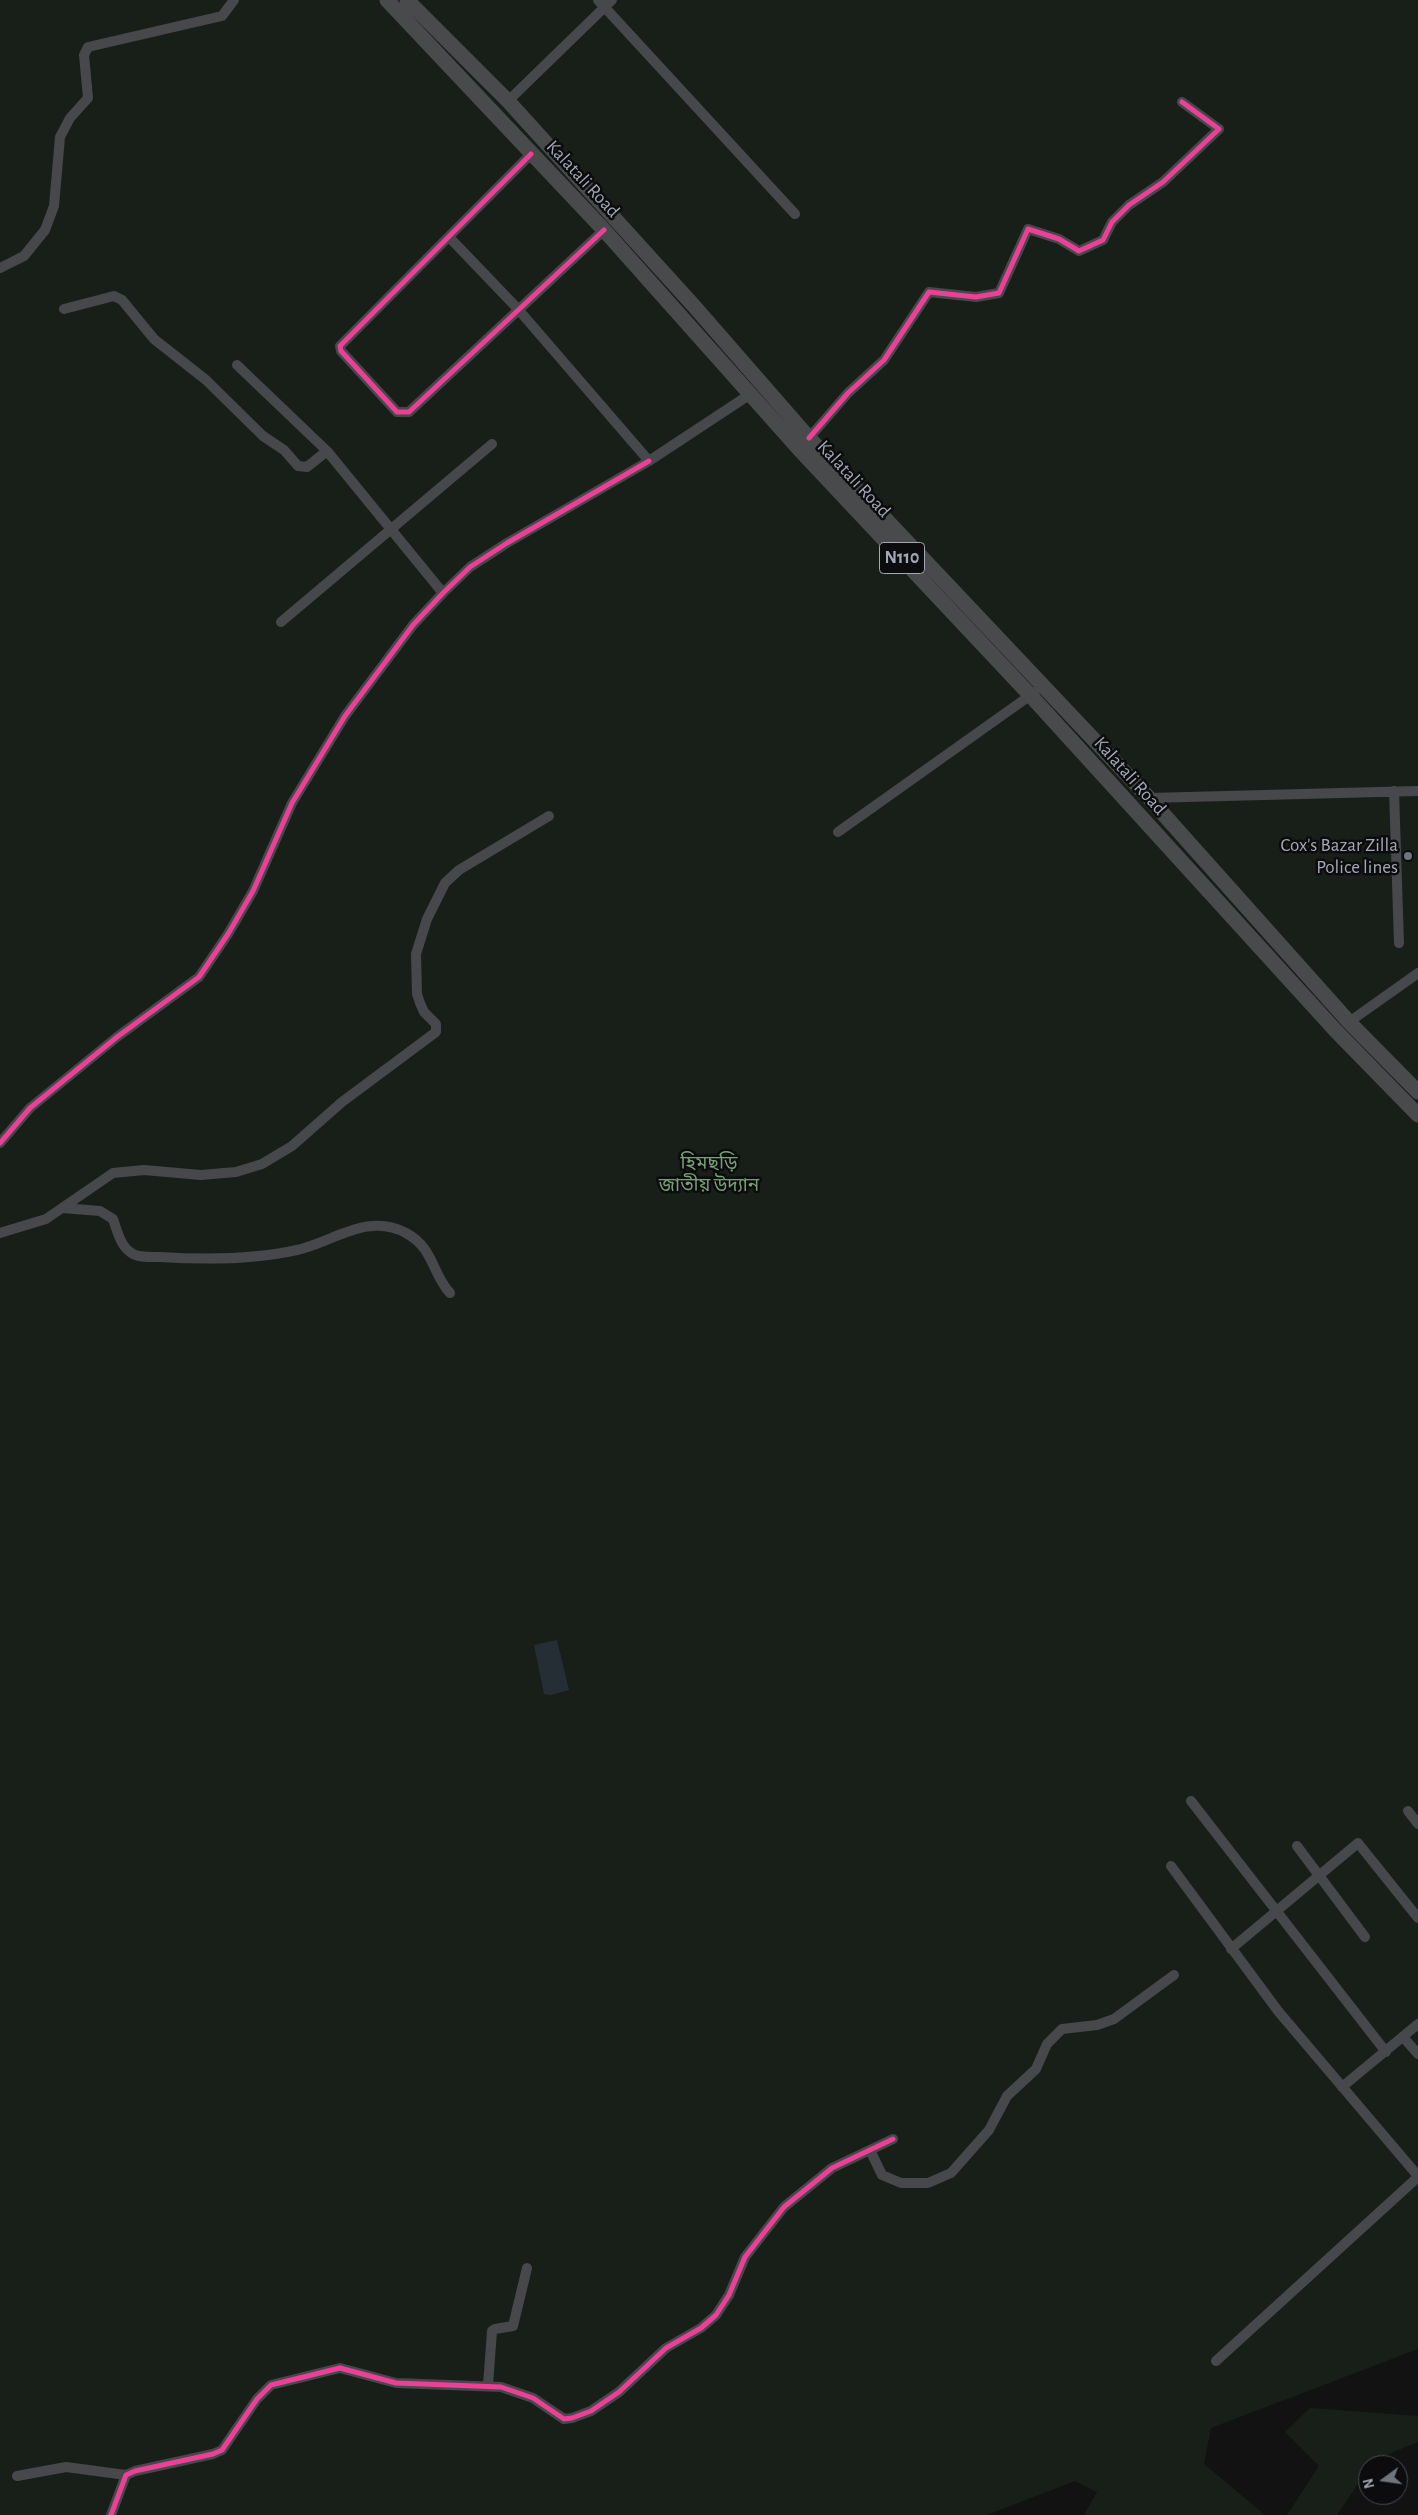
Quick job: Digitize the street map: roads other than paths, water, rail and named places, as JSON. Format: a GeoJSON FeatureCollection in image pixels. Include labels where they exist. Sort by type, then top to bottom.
{"type":"FeatureCollection","features":[{"type":"Feature","properties":{"kind":"highway","name":"Kalatali Road"},"geometry":{"type":"LineString","coordinates":[[387,0],[684,317],[750,395],[1036,692],[1149,798],[1349,1022],[1418,1092]]}},
{"type":"Feature","properties":{"kind":"highway","name":"Kalatali Road"},"geometry":{"type":"LineString","coordinates":[[407,0],[508,101],[694,306],[1036,692],[1159,838],[1335,1030],[1418,1116]]}},
{"type":"Feature","properties":{"kind":"highway"},"geometry":{"type":"LineString","coordinates":[[429,44],[439,32]]}},
{"type":"Feature","properties":{"kind":"highway"},"geometry":{"type":"LineString","coordinates":[[1159,838],[1171,823]]}},
{"type":"Feature","properties":{"kind":"street"},"geometry":{"type":"LineString","coordinates":[[0,268],[24,256],[45,230],[54,206],[60,137],[70,118],[88,98],[84,55],[88,47],[222,16],[234,0]]}},
{"type":"Feature","properties":{"kind":"street"},"geometry":{"type":"LineString","coordinates":[[508,101],[604,2],[795,214]]}},
{"type":"Feature","properties":{"kind":"street"},"geometry":{"type":"LineString","coordinates":[[809,438],[848,393],[884,360],[928,292],[976,296],[999,293],[1028,229],[1058,239],[1078,252],[1103,240],[1112,222],[1129,205],[1163,182],[1219,129],[1182,102]]}},
{"type":"Feature","properties":{"kind":"street"},"geometry":{"type":"LineString","coordinates":[[531,154],[340,346],[341,351],[397,412],[409,412],[517,308],[604,230]]}},
{"type":"Feature","properties":{"kind":"street"},"geometry":{"type":"LineString","coordinates":[[449,237],[517,308],[649,461]]}},
{"type":"Feature","properties":{"kind":"street"},"geometry":{"type":"LineString","coordinates":[[64,309],[114,296],[122,300],[154,339],[206,380],[263,436],[284,450],[298,466],[306,467],[327,451]]}},
{"type":"Feature","properties":{"kind":"street"},"geometry":{"type":"LineString","coordinates":[[237,365],[327,451],[443,593]]}},
{"type":"Feature","properties":{"kind":"street"},"geometry":{"type":"LineString","coordinates":[[0,1143],[30,1108],[117,1037],[199,977],[228,934],[248,899],[292,803],[345,716],[414,625],[443,593],[470,568],[507,543],[649,461],[750,395]]}},
{"type":"Feature","properties":{"kind":"street"},"geometry":{"type":"LineString","coordinates":[[281,622],[492,444]]}},
{"type":"Feature","properties":{"kind":"street"},"geometry":{"type":"LineString","coordinates":[[838,832],[1036,692]]}},
{"type":"Feature","properties":{"kind":"street"},"geometry":{"type":"LineString","coordinates":[[1394,791],[1399,943]]}},
{"type":"Feature","properties":{"kind":"street"},"geometry":{"type":"LineString","coordinates":[[1149,798],[1418,791]]}},
{"type":"Feature","properties":{"kind":"street"},"geometry":{"type":"LineString","coordinates":[[0,1232],[46,1219],[113,1174],[144,1170],[201,1175],[236,1172],[262,1164],[292,1146],[342,1102],[436,1032],[436,1024],[424,1012],[417,994],[416,954],[427,919],[445,883],[459,870],[549,816]]}},
{"type":"Feature","properties":{"kind":"street"},"geometry":{"type":"LineString","coordinates":[[1349,1022],[1418,973]]}},
{"type":"Feature","properties":{"kind":"street"},"geometry":{"type":"LineString","coordinates":[[62,1208],[100,1211],[114,1219],[122,1243],[131,1253],[151,1257],[203,1260],[254,1256],[298,1250],[365,1225],[397,1230],[406,1232],[418,1242],[434,1261],[442,1285],[450,1293]]}},
{"type":"Feature","properties":{"kind":"street"},"geometry":{"type":"LineString","coordinates":[[1192,1801],[1275,1911],[1386,2052]]}},
{"type":"Feature","properties":{"kind":"street"},"geometry":{"type":"LineString","coordinates":[[1408,1811],[1418,1824]]}},
{"type":"Feature","properties":{"kind":"street"},"geometry":{"type":"LineString","coordinates":[[1231,1948],[1358,1843],[1418,1918]]}},
{"type":"Feature","properties":{"kind":"street"},"geometry":{"type":"LineString","coordinates":[[1297,1846],[1365,1937]]}},
{"type":"Feature","properties":{"kind":"street"},"geometry":{"type":"LineString","coordinates":[[1171,1866],[1278,2011],[1418,2177],[1216,2362]]}},
{"type":"Feature","properties":{"kind":"street"},"geometry":{"type":"LineString","coordinates":[[870,2150],[882,2175],[901,2183],[928,2183],[951,2173],[989,2130],[1007,2096],[1036,2068],[1047,2044],[1062,2029],[1097,2026],[1114,2019],[1174,1975]]}},
{"type":"Feature","properties":{"kind":"street"},"geometry":{"type":"LineString","coordinates":[[1342,2087],[1418,2024]]}},
{"type":"Feature","properties":{"kind":"street"},"geometry":{"type":"LineString","coordinates":[[1403,2037],[1418,2054]]}},
{"type":"Feature","properties":{"kind":"street"},"geometry":{"type":"LineString","coordinates":[[17,2476],[66,2467],[126,2475],[135,2470],[213,2454],[222,2450],[257,2399],[271,2385],[328,2370],[346,2369],[396,2383],[426,2386],[501,2386],[533,2398],[564,2419],[591,2411],[619,2392],[666,2348],[701,2328],[716,2315],[729,2295],[745,2257],[784,2207],[832,2168],[893,2138]]}},
{"type":"Feature","properties":{"kind":"street"},"geometry":{"type":"LineString","coordinates":[[488,2385],[492,2331],[495,2329],[508,2329],[513,2326],[527,2268]]}},
{"type":"Feature","properties":{"kind":"street"},"geometry":{"type":"LineString","coordinates":[[111,2515],[126,2475]]}},
{"type":"Feature","properties":{"kind":"place","name":"Cox's Bazar Zilla Police lines"},"geometry":{"type":"Point","coordinates":[1408,856]}},
{"type":"Feature","properties":{"kind":"park label","name":"হিমছড়ি জাতীয় উদ্যান"},"geometry":{"type":"Point","coordinates":[709,1174]}}]}
